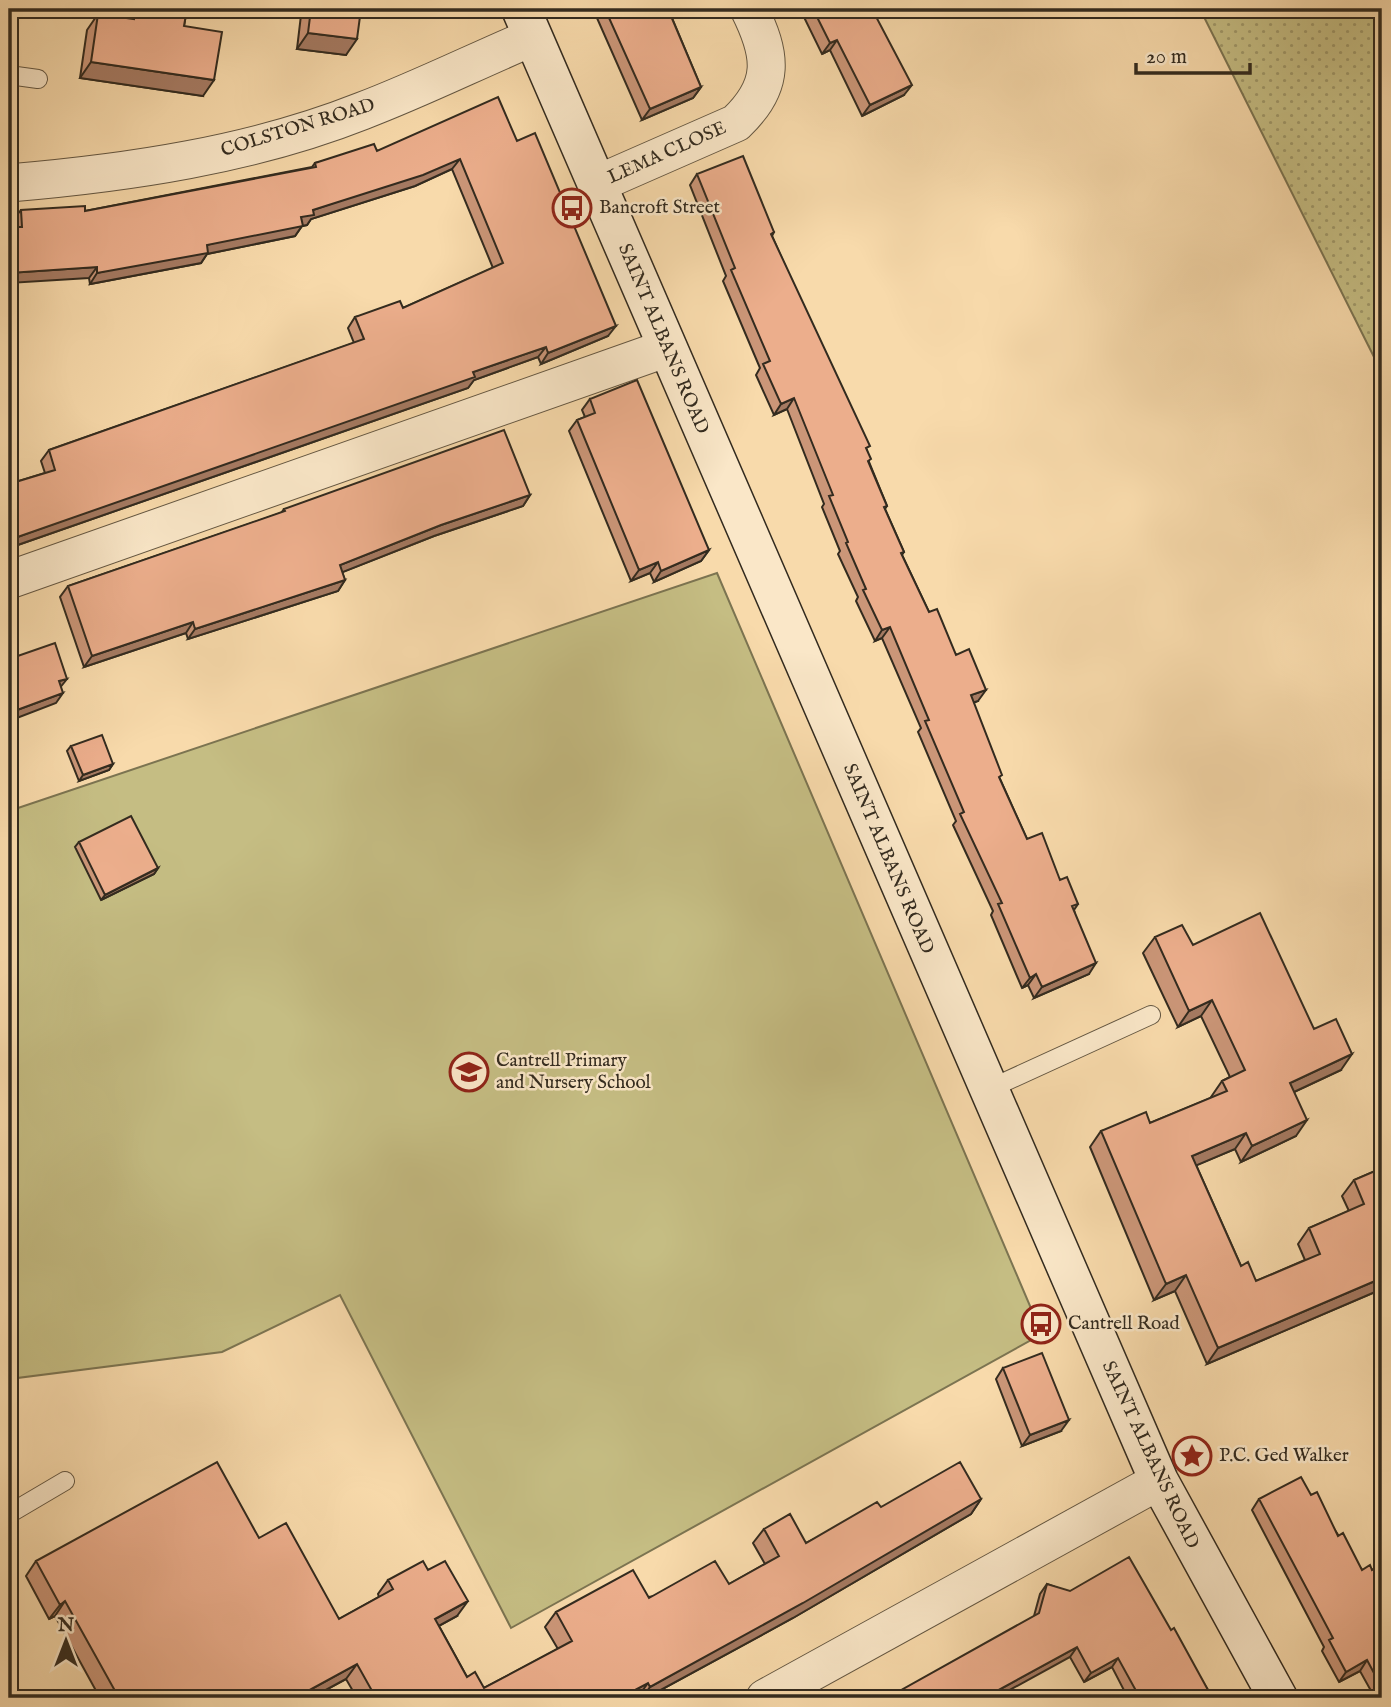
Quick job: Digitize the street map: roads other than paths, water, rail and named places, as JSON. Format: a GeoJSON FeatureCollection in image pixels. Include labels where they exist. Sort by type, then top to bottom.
{"type":"FeatureCollection","features":[{"type":"Feature","properties":{"kind":"street","name":"LEMA CLOSE"},"geometry":{"type":"LineString","coordinates":[[597,184],[736,123],[755,106],[765,83],[767,58],[761,34],[748,9]]}},
{"type":"Feature","properties":{"kind":"street","name":"SAINT ALBANS ROAD"},"geometry":{"type":"LineString","coordinates":[[527,23],[987,1090],[1159,1481],[1278,1698]]}},
{"type":"Feature","properties":{"kind":"street","name":"COLSTON ROAD"},"geometry":{"type":"LineString","coordinates":[[9,183],[88,176],[250,146],[361,112],[527,23]]}},
{"type":"Feature","properties":{"kind":"street"},"geometry":{"type":"LineString","coordinates":[[9,580],[667,348]]}},
{"type":"Feature","properties":{"kind":"street"},"geometry":{"type":"LineString","coordinates":[[765,1698],[1159,1481]]}},
{"type":"Feature","properties":{"kind":"lane"},"geometry":{"type":"LineString","coordinates":[[9,75],[37,79]]}},
{"type":"Feature","properties":{"kind":"lane"},"geometry":{"type":"LineString","coordinates":[[987,1090],[1151,1015]]}},
{"type":"Feature","properties":{"kind":"lane"},"geometry":{"type":"LineString","coordinates":[[9,1514],[65,1481]]}},
{"type":"Feature","properties":{"kind":"place","name":"Bancroft Street"},"geometry":{"type":"Point","coordinates":[572,208]}},
{"type":"Feature","properties":{"kind":"place","name":"Cantrell Primary and Nursery School"},"geometry":{"type":"Point","coordinates":[469,1072]}},
{"type":"Feature","properties":{"kind":"place","name":"Cantrell Road"},"geometry":{"type":"Point","coordinates":[1041,1324]}},
{"type":"Feature","properties":{"kind":"place","name":"P.C. Ged Walker"},"geometry":{"type":"Point","coordinates":[1192,1456]}}]}
